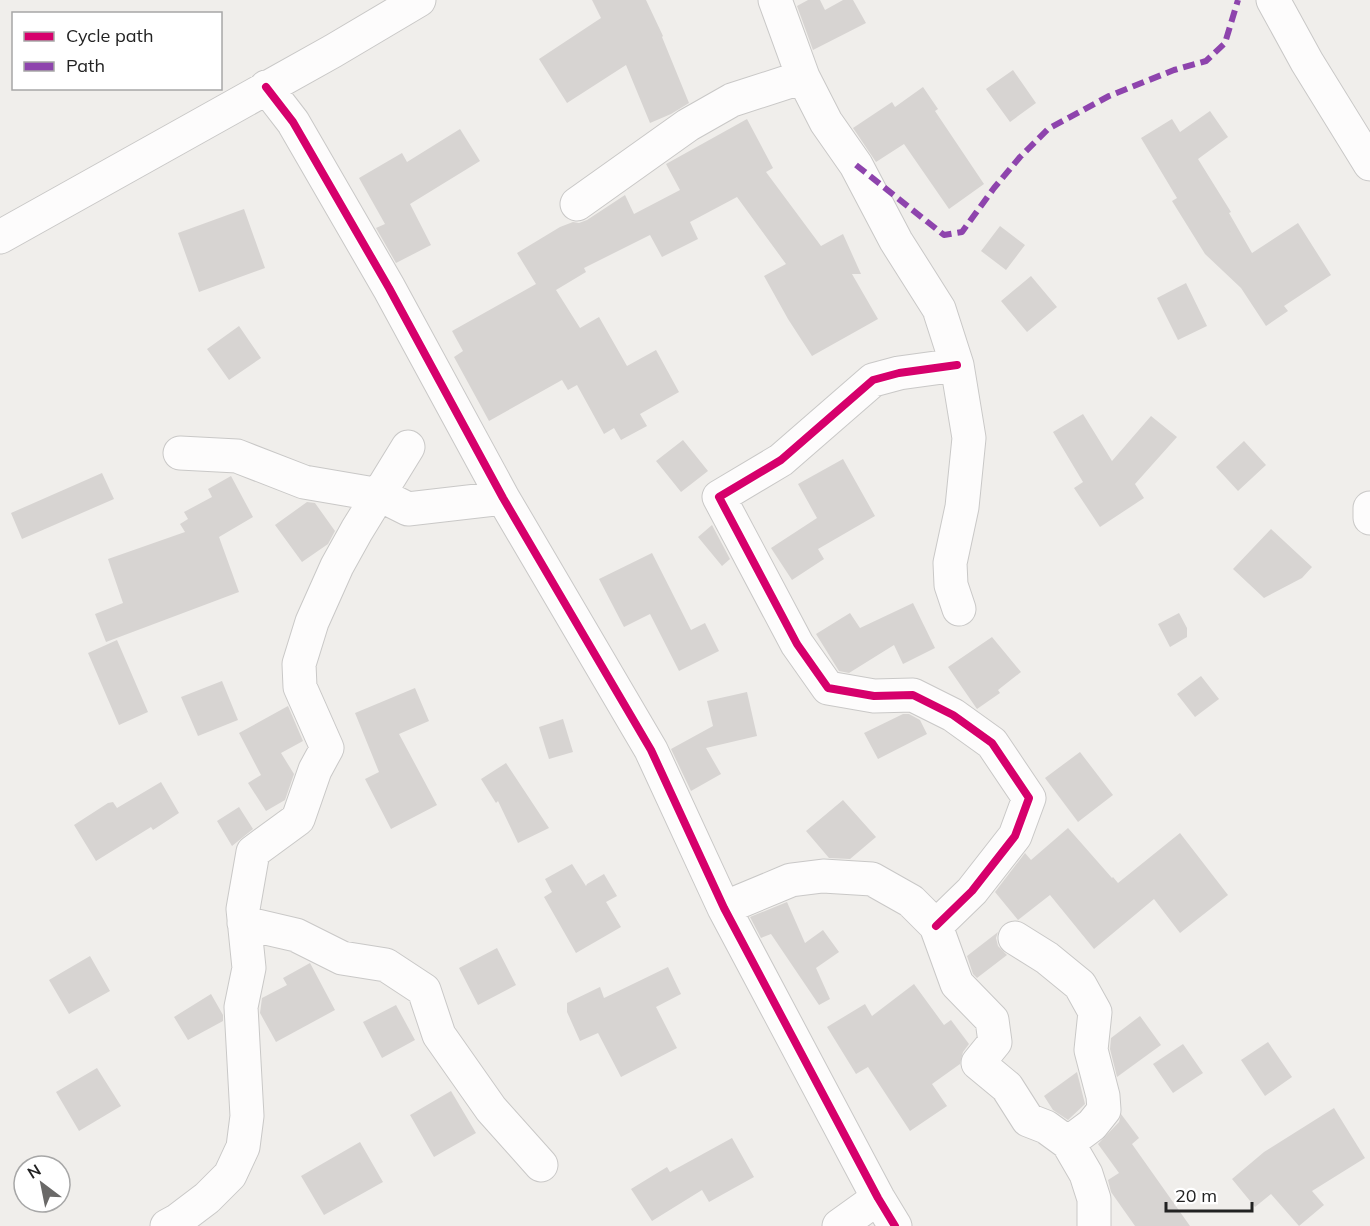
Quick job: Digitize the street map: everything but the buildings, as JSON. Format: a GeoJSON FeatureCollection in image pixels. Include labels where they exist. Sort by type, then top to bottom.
{"type":"FeatureCollection","features":[{"type":"Feature","properties":{"kind":"street"},"geometry":{"type":"LineString","coordinates":[[0,237],[333,51],[419,0]]}},
{"type":"Feature","properties":{"kind":"street"},"geometry":{"type":"LineString","coordinates":[[776,0],[803,77],[826,122],[856,165],[896,241],[939,309],[957,365],[969,438],[962,507],[950,563],[951,585],[959,609]]}},
{"type":"Feature","properties":{"kind":"street"},"geometry":{"type":"LineString","coordinates":[[1273,0],[1307,62],[1370,164]]}},
{"type":"Feature","properties":{"kind":"street"},"geometry":{"type":"LineString","coordinates":[[577,204],[688,125],[732,100],[803,77]]}},
{"type":"Feature","properties":{"kind":"street"},"geometry":{"type":"LineString","coordinates":[[266,87],[293,122],[389,288],[502,498],[651,750],[724,908],[895,1226]]}},
{"type":"Feature","properties":{"kind":"street"},"geometry":{"type":"LineString","coordinates":[[936,926],[972,891],[1015,836],[1029,798],[992,744],[953,715],[913,695],[874,696],[828,688],[797,644],[719,497],[781,460],[873,380],[899,373],[957,365]]}},
{"type":"Feature","properties":{"kind":"street"},"geometry":{"type":"LineString","coordinates":[[167,1226],[207,1198],[230,1175],[243,1147],[247,1116],[241,1007],[249,968],[243,909],[253,852],[298,819],[315,770],[327,748],[300,687],[298,664],[312,622],[337,566],[408,447]]}},
{"type":"Feature","properties":{"kind":"street"},"geometry":{"type":"LineString","coordinates":[[180,453],[237,456],[304,482],[380,495],[408,509],[502,498]]}},
{"type":"Feature","properties":{"kind":"street"},"geometry":{"type":"LineString","coordinates":[[1370,508],[1370,518]]}},
{"type":"Feature","properties":{"kind":"street"},"geometry":{"type":"LineString","coordinates":[[724,908],[791,880],[823,876],[872,879],[910,901],[936,926],[957,984],[992,1020],[995,1042],[978,1063],[1007,1087],[1028,1120],[1046,1127],[1068,1143],[1086,1174],[1094,1199],[1094,1226]]}},
{"type":"Feature","properties":{"kind":"street"},"geometry":{"type":"LineString","coordinates":[[244,923],[296,935],[342,958],[386,965],[424,990],[440,1035],[491,1109],[541,1165]]}},
{"type":"Feature","properties":{"kind":"street"},"geometry":{"type":"LineString","coordinates":[[1014,938],[1047,958],[1080,986],[1095,1012],[1091,1050],[1103,1096],[1104,1110],[1092,1125],[1068,1143]]}},
{"type":"Feature","properties":{"kind":"street"},"geometry":{"type":"LineString","coordinates":[[839,1226],[878,1198]]}},
{"type":"Feature","properties":{"kind":"marked path"},"geometry":{"type":"LineString","coordinates":[[856,165],[944,235],[962,232],[994,188],[1048,129],[1109,96],[1174,70],[1206,61],[1225,43],[1238,0]]}},
{"type":"Feature","properties":{"kind":"cycle path"},"geometry":{"type":"LineString","coordinates":[[266,87],[293,122],[389,288],[503,498],[651,750],[724,908],[895,1226]]}},
{"type":"Feature","properties":{"kind":"cycle path"},"geometry":{"type":"LineString","coordinates":[[936,926],[972,891],[1015,836],[1029,798],[992,743],[953,715],[913,695],[874,696],[828,688],[797,644],[719,497],[781,460],[873,380],[899,373],[957,365]]}}]}
